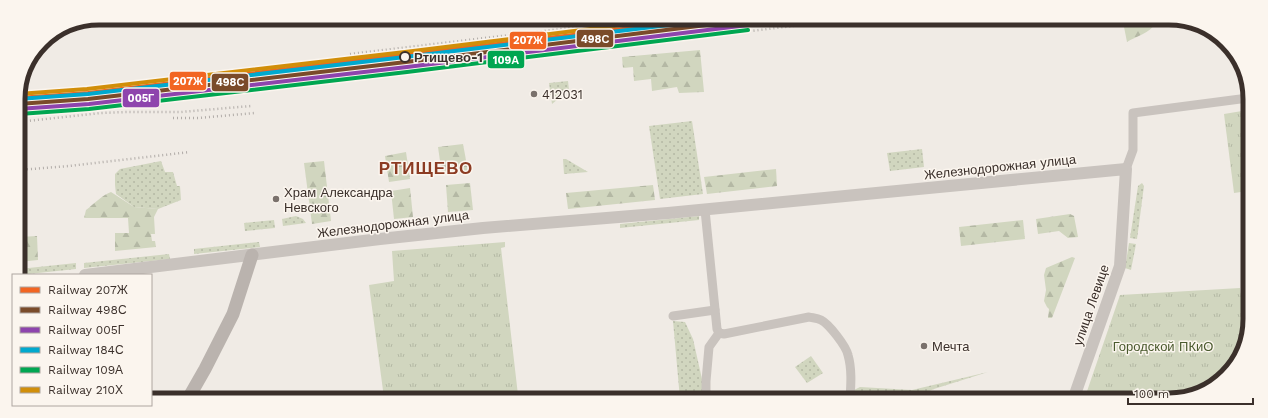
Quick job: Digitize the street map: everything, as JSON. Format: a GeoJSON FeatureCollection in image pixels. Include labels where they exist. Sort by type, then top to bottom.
{"type":"FeatureCollection","features":[{"type":"Feature","properties":{"kind":"main road"},"geometry":{"type":"LineString","coordinates":[[193,393],[210,371],[233,314],[252,255]]}},
{"type":"Feature","properties":{"kind":"street"},"geometry":{"type":"LineString","coordinates":[[1126,169],[1133,150],[1133,113],[1243,99]]}},
{"type":"Feature","properties":{"kind":"street","name":"Железнодорожная улица"},"geometry":{"type":"LineString","coordinates":[[93,274],[483,228],[705,210],[1126,169]]}},
{"type":"Feature","properties":{"kind":"street","name":"улица Левице"},"geometry":{"type":"LineString","coordinates":[[1075,393],[1120,266],[1126,169]]}},
{"type":"Feature","properties":{"kind":"street"},"geometry":{"type":"LineString","coordinates":[[705,210],[717,330],[719,333]]}},
{"type":"Feature","properties":{"kind":"street"},"geometry":{"type":"LineString","coordinates":[[673,316],[715,310]]}},
{"type":"Feature","properties":{"kind":"street"},"geometry":{"type":"LineString","coordinates":[[719,333],[724,334],[809,317],[821,320],[828,325],[848,354],[851,376],[850,393]]}},
{"type":"Feature","properties":{"kind":"street"},"geometry":{"type":"LineString","coordinates":[[706,393],[709,347],[719,333]]}},
{"type":"Feature","properties":{"kind":"green space"},"geometry":{"type":"Polygon","coordinates":[[[1124,25],[1154,25],[1146,32],[1127,42],[1124,25]]]}},
{"type":"Feature","properties":{"kind":"green space"},"geometry":{"type":"Polygon","coordinates":[[[700,50],[704,92],[679,93],[677,87],[652,91],[651,79],[634,81],[633,67],[623,68],[622,57],[700,50]]]}},
{"type":"Feature","properties":{"kind":"green space"},"geometry":{"type":"Polygon","coordinates":[[[568,81],[569,90],[552,104],[549,83],[568,81]]]}},
{"type":"Feature","properties":{"kind":"green space"},"geometry":{"type":"Polygon","coordinates":[[[1243,111],[1243,192],[1234,193],[1224,114],[1243,111]]]}},
{"type":"Feature","properties":{"kind":"green space"},"geometry":{"type":"Polygon","coordinates":[[[692,121],[703,194],[660,199],[649,126],[692,121]]]}},
{"type":"Feature","properties":{"kind":"green space"},"geometry":{"type":"Polygon","coordinates":[[[463,144],[468,171],[442,175],[438,147],[463,144]]]}},
{"type":"Feature","properties":{"kind":"green space"},"geometry":{"type":"Polygon","coordinates":[[[922,149],[924,167],[890,171],[887,153],[922,149]]]}},
{"type":"Feature","properties":{"kind":"green space"},"geometry":{"type":"Polygon","coordinates":[[[406,152],[410,179],[389,182],[385,156],[406,152]]]}},
{"type":"Feature","properties":{"kind":"green space"},"geometry":{"type":"Polygon","coordinates":[[[563,159],[566,159],[588,172],[564,174],[563,159]]]}},
{"type":"Feature","properties":{"kind":"green space"},"geometry":{"type":"Polygon","coordinates":[[[161,161],[165,172],[173,172],[177,186],[180,186],[181,200],[158,209],[134,207],[116,194],[115,174],[120,169],[161,161]]]}},
{"type":"Feature","properties":{"kind":"green space"},"geometry":{"type":"Polygon","coordinates":[[[324,161],[331,221],[312,224],[304,163],[324,161]]]}},
{"type":"Feature","properties":{"kind":"green space"},"geometry":{"type":"Polygon","coordinates":[[[776,169],[777,186],[707,194],[704,177],[776,169]]]}},
{"type":"Feature","properties":{"kind":"green space"},"geometry":{"type":"Polygon","coordinates":[[[470,183],[473,210],[448,212],[446,185],[470,183]]]}},
{"type":"Feature","properties":{"kind":"green space"},"geometry":{"type":"Polygon","coordinates":[[[1142,183],[1144,186],[1137,239],[1130,238],[1138,186],[1142,183]]]}},
{"type":"Feature","properties":{"kind":"green space"},"geometry":{"type":"Polygon","coordinates":[[[653,185],[655,200],[568,209],[566,193],[653,185]]]}},
{"type":"Feature","properties":{"kind":"green space"},"geometry":{"type":"Polygon","coordinates":[[[410,188],[413,217],[394,219],[391,191],[410,188]]]}},
{"type":"Feature","properties":{"kind":"green space"},"geometry":{"type":"Polygon","coordinates":[[[111,192],[134,207],[158,209],[154,217],[155,234],[151,234],[152,241],[155,241],[156,247],[115,251],[115,233],[129,233],[128,218],[84,218],[86,210],[101,197],[111,192]]]}},
{"type":"Feature","properties":{"kind":"green space"},"geometry":{"type":"Polygon","coordinates":[[[1070,214],[1074,216],[1078,237],[1068,238],[1059,231],[1038,234],[1036,219],[1070,214]]]}},
{"type":"Feature","properties":{"kind":"green space"},"geometry":{"type":"Polygon","coordinates":[[[296,216],[303,219],[306,223],[283,226],[282,219],[296,216]]]}},
{"type":"Feature","properties":{"kind":"green space"},"geometry":{"type":"Polygon","coordinates":[[[699,216],[699,220],[620,228],[620,224],[699,216]]]}},
{"type":"Feature","properties":{"kind":"green space"},"geometry":{"type":"Polygon","coordinates":[[[274,220],[275,228],[245,231],[244,223],[274,220]]]}},
{"type":"Feature","properties":{"kind":"green space"},"geometry":{"type":"Polygon","coordinates":[[[1023,220],[1025,239],[961,246],[959,227],[1023,220]]]}},
{"type":"Feature","properties":{"kind":"green space"},"geometry":{"type":"Polygon","coordinates":[[[37,236],[38,260],[25,261],[25,237],[37,236]]]}},
{"type":"Feature","properties":{"kind":"green space"},"geometry":{"type":"Polygon","coordinates":[[[259,242],[260,247],[194,254],[194,249],[259,242]]]}},
{"type":"Feature","properties":{"kind":"green space"},"geometry":{"type":"Polygon","coordinates":[[[505,242],[505,247],[501,248],[518,393],[383,393],[369,285],[394,281],[392,251],[505,242]]]}},
{"type":"Feature","properties":{"kind":"green space"},"geometry":{"type":"Polygon","coordinates":[[[1129,243],[1136,244],[1131,270],[1125,268],[1129,243]]]}},
{"type":"Feature","properties":{"kind":"green space"},"geometry":{"type":"Polygon","coordinates":[[[169,254],[170,259],[84,268],[84,263],[169,254]]]}},
{"type":"Feature","properties":{"kind":"green space"},"geometry":{"type":"Polygon","coordinates":[[[1072,257],[1075,258],[1052,318],[1048,318],[1049,309],[1044,301],[1046,290],[1044,275],[1046,268],[1072,257]]]}},
{"type":"Feature","properties":{"kind":"green space"},"geometry":{"type":"Polygon","coordinates":[[[76,263],[76,269],[28,274],[25,274],[25,268],[76,263]]]}},
{"type":"Feature","properties":{"kind":"green space","name":"Городской ПКиО"},"geometry":{"type":"Polygon","coordinates":[[[1240,288],[1243,314],[1242,329],[1237,348],[1231,360],[1225,368],[1210,381],[1184,392],[1086,393],[1120,295],[1240,288]]]}},
{"type":"Feature","properties":{"kind":"green space"},"geometry":{"type":"Polygon","coordinates":[[[673,321],[685,322],[693,339],[702,379],[702,393],[679,393],[673,321]]]}},
{"type":"Feature","properties":{"kind":"green space"},"geometry":{"type":"Polygon","coordinates":[[[811,356],[823,373],[807,383],[795,367],[811,356]]]}},
{"type":"Feature","properties":{"kind":"green space"},"geometry":{"type":"Polygon","coordinates":[[[988,372],[925,393],[854,393],[854,390],[860,387],[912,390],[988,372]]]}},
{"type":"Feature","properties":{"kind":"green space"},"geometry":{"type":"Polygon","coordinates":[[[550,391],[550,393],[534,393],[550,391]]]}},
{"type":"Feature","properties":{"kind":"railway"},"geometry":{"type":"LineString","coordinates":[[350,54],[594,25]]}},
{"type":"Feature","properties":{"kind":"railway"},"geometry":{"type":"LineString","coordinates":[[25,111],[147,102],[802,25]]}},
{"type":"Feature","properties":{"kind":"railway"},"geometry":{"type":"LineString","coordinates":[[25,121],[101,113],[181,112],[251,106]]}},
{"type":"Feature","properties":{"kind":"railway"},"geometry":{"type":"LineString","coordinates":[[173,118],[198,118],[255,113]]}},
{"type":"Feature","properties":{"kind":"railway"},"geometry":{"type":"LineString","coordinates":[[25,170],[190,152]]}},
{"type":"Feature","properties":{"kind":"rail line","name":"210Х"},"geometry":{"type":"LineString","coordinates":[[25,93],[87,89],[622,25]]}},
{"type":"Feature","properties":{"kind":"rail line","name":"207Ж"},"geometry":{"type":"LineString","coordinates":[[25,98],[88,93],[656,25]]}},
{"type":"Feature","properties":{"kind":"rail line","name":"184С"},"geometry":{"type":"LineString","coordinates":[[25,98],[88,94],[669,25]]}},
{"type":"Feature","properties":{"kind":"rail line","name":"498С"},"geometry":{"type":"LineString","coordinates":[[25,104],[88,99],[706,25]]}},
{"type":"Feature","properties":{"kind":"rail line","name":"005Г"},"geometry":{"type":"LineString","coordinates":[[25,109],[89,104],[748,25]]}},
{"type":"Feature","properties":{"kind":"rail line","name":"109А"},"geometry":{"type":"LineString","coordinates":[[25,114],[89,109],[748,30]]}},
{"type":"Feature","properties":{"kind":"place","name":"Ртищево-1"},"geometry":{"type":"Point","coordinates":[405,57]}},
{"type":"Feature","properties":{"kind":"place","name":"412031"},"geometry":{"type":"Point","coordinates":[534,94]}},
{"type":"Feature","properties":{"kind":"place","name":"Храм Александра Невского"},"geometry":{"type":"Point","coordinates":[276,199]}},
{"type":"Feature","properties":{"kind":"place","name":"Мечта"},"geometry":{"type":"Point","coordinates":[924,346]}},
{"type":"Feature","properties":{"kind":"district","name":"РТИЩЕВО"},"geometry":{"type":"Point","coordinates":[426,168]}}]}
